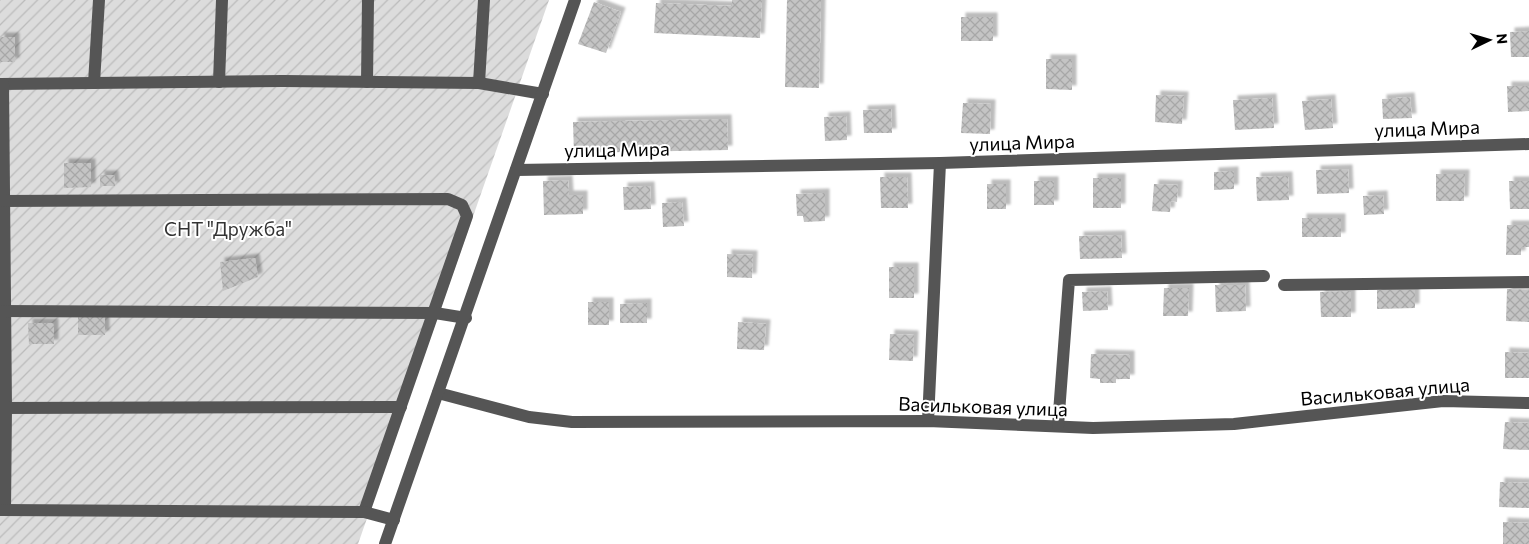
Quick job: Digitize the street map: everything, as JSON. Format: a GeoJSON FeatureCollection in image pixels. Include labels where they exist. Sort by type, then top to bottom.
{"type":"FeatureCollection","features":[{"type":"Feature","properties":{"kind":"street"},"geometry":{"type":"LineString","coordinates":[[94,83],[100,0]]}},
{"type":"Feature","properties":{"kind":"street"},"geometry":{"type":"LineString","coordinates":[[219,82],[222,0]]}},
{"type":"Feature","properties":{"kind":"street"},"geometry":{"type":"LineString","coordinates":[[367,82],[368,0]]}},
{"type":"Feature","properties":{"kind":"street"},"geometry":{"type":"LineString","coordinates":[[479,83],[484,0]]}},
{"type":"Feature","properties":{"kind":"street"},"geometry":{"type":"LineString","coordinates":[[385,544],[466,318],[575,0]]}},
{"type":"Feature","properties":{"kind":"street"},"geometry":{"type":"LineString","coordinates":[[394,520],[364,512],[2,510],[1,84],[219,82],[479,83],[543,94]]}},
{"type":"Feature","properties":{"kind":"street","name":"улица Мира"},"geometry":{"type":"LineString","coordinates":[[516,170],[940,163],[1529,144]]}},
{"type":"Feature","properties":{"kind":"street"},"geometry":{"type":"LineString","coordinates":[[928,421],[940,163]]}},
{"type":"Feature","properties":{"kind":"street"},"geometry":{"type":"LineString","coordinates":[[2,201],[448,199],[462,205],[467,216],[364,512]]}},
{"type":"Feature","properties":{"kind":"street"},"geometry":{"type":"LineString","coordinates":[[1058,426],[1068,280],[1264,276]]}},
{"type":"Feature","properties":{"kind":"street"},"geometry":{"type":"LineString","coordinates":[[1284,285],[1529,282]]}},
{"type":"Feature","properties":{"kind":"street"},"geometry":{"type":"LineString","coordinates":[[2,311],[434,313],[466,318]]}},
{"type":"Feature","properties":{"kind":"street","name":"Васильковая улица"},"geometry":{"type":"LineString","coordinates":[[438,393],[529,417],[572,422],[928,421],[1093,428],[1234,424],[1443,401],[1529,403]]}},
{"type":"Feature","properties":{"kind":"street"},"geometry":{"type":"LineString","coordinates":[[3,408],[401,407]]}},
{"type":"Feature","properties":{"kind":"green space","name":"СНТ \"Дружба\""},"geometry":{"type":"Polygon","coordinates":[[[0,0],[549,0],[358,544],[0,544],[0,0]]]}},
{"type":"Feature","properties":{"kind":"building"},"geometry":{"type":"Polygon","coordinates":[[[732,0],[762,0],[760,38],[654,33],[656,3],[732,6],[732,0]]]}},
{"type":"Feature","properties":{"kind":"building"},"geometry":{"type":"Polygon","coordinates":[[[787,0],[821,0],[819,88],[785,87],[787,0]]]}},
{"type":"Feature","properties":{"kind":"building"},"geometry":{"type":"Polygon","coordinates":[[[594,2],[621,12],[606,53],[578,44],[594,2]]]}},
{"type":"Feature","properties":{"kind":"building"},"geometry":{"type":"Polygon","coordinates":[[[961,17],[993,17],[993,41],[961,41],[961,17]]]}},
{"type":"Feature","properties":{"kind":"building"},"geometry":{"type":"Polygon","coordinates":[[[1529,31],[1529,57],[1511,57],[1510,32],[1529,31]]]}},
{"type":"Feature","properties":{"kind":"building"},"geometry":{"type":"Polygon","coordinates":[[[0,37],[15,37],[15,62],[0,62],[0,37]]]}},
{"type":"Feature","properties":{"kind":"building"},"geometry":{"type":"Polygon","coordinates":[[[1046,59],[1072,59],[1072,90],[1046,89],[1046,59]]]}},
{"type":"Feature","properties":{"kind":"building"},"geometry":{"type":"Polygon","coordinates":[[[1507,86],[1529,86],[1529,111],[1508,112],[1507,86]]]}},
{"type":"Feature","properties":{"kind":"building"},"geometry":{"type":"Polygon","coordinates":[[[1156,95],[1184,96],[1182,124],[1155,122],[1156,95]]]}},
{"type":"Feature","properties":{"kind":"building"},"geometry":{"type":"Polygon","coordinates":[[[1410,97],[1412,118],[1383,119],[1382,99],[1410,97]]]}},
{"type":"Feature","properties":{"kind":"building"},"geometry":{"type":"Polygon","coordinates":[[[1272,98],[1274,128],[1235,130],[1233,100],[1272,98]]]}},
{"type":"Feature","properties":{"kind":"building"},"geometry":{"type":"Polygon","coordinates":[[[1331,99],[1333,128],[1305,130],[1302,101],[1331,99]]]}},
{"type":"Feature","properties":{"kind":"building"},"geometry":{"type":"Polygon","coordinates":[[[963,103],[991,104],[990,134],[961,133],[963,103]]]}},
{"type":"Feature","properties":{"kind":"building"},"geometry":{"type":"Polygon","coordinates":[[[891,109],[892,133],[864,133],[863,110],[891,109]]]}},
{"type":"Feature","properties":{"kind":"building"},"geometry":{"type":"Polygon","coordinates":[[[846,116],[847,140],[825,141],[824,117],[846,116]]]}},
{"type":"Feature","properties":{"kind":"building"},"geometry":{"type":"Polygon","coordinates":[[[727,119],[728,150],[574,153],[573,122],[727,119]]]}},
{"type":"Feature","properties":{"kind":"building"},"geometry":{"type":"Polygon","coordinates":[[[64,163],[91,163],[91,187],[64,188],[64,163]]]}},
{"type":"Feature","properties":{"kind":"building"},"geometry":{"type":"Polygon","coordinates":[[[1348,169],[1349,193],[1317,194],[1316,170],[1348,169]]]}},
{"type":"Feature","properties":{"kind":"building"},"geometry":{"type":"Polygon","coordinates":[[[1234,171],[1234,189],[1214,190],[1214,172],[1234,171]]]}},
{"type":"Feature","properties":{"kind":"building"},"geometry":{"type":"Polygon","coordinates":[[[1436,174],[1465,174],[1464,201],[1436,201],[1436,174]]]}},
{"type":"Feature","properties":{"kind":"building"},"geometry":{"type":"Polygon","coordinates":[[[100,175],[114,175],[115,186],[100,186],[100,175]]]}},
{"type":"Feature","properties":{"kind":"building"},"geometry":{"type":"Polygon","coordinates":[[[1288,176],[1289,200],[1257,201],[1256,177],[1288,176]]]}},
{"type":"Feature","properties":{"kind":"building"},"geometry":{"type":"Polygon","coordinates":[[[880,177],[907,177],[908,208],[881,208],[880,177]]]}},
{"type":"Feature","properties":{"kind":"building"},"geometry":{"type":"Polygon","coordinates":[[[1093,178],[1121,178],[1121,208],[1093,208],[1093,178]]]}},
{"type":"Feature","properties":{"kind":"building"},"geometry":{"type":"Polygon","coordinates":[[[568,180],[569,195],[583,195],[583,214],[544,215],[543,181],[568,180]]]}},
{"type":"Feature","properties":{"kind":"building"},"geometry":{"type":"Polygon","coordinates":[[[1034,181],[1054,181],[1054,205],[1034,205],[1034,181]]]}},
{"type":"Feature","properties":{"kind":"building"},"geometry":{"type":"Polygon","coordinates":[[[1509,181],[1529,181],[1529,209],[1510,209],[1509,181]]]}},
{"type":"Feature","properties":{"kind":"building"},"geometry":{"type":"Polygon","coordinates":[[[987,184],[1006,184],[1006,209],[987,209],[987,184]]]}},
{"type":"Feature","properties":{"kind":"building"},"geometry":{"type":"Polygon","coordinates":[[[1154,184],[1178,185],[1177,202],[1171,201],[1170,212],[1152,211],[1154,184]]]}},
{"type":"Feature","properties":{"kind":"building"},"geometry":{"type":"Polygon","coordinates":[[[650,186],[651,209],[624,210],[623,187],[650,186]]]}},
{"type":"Feature","properties":{"kind":"building"},"geometry":{"type":"Polygon","coordinates":[[[825,193],[825,221],[804,222],[803,216],[797,216],[796,194],[825,193]]]}},
{"type":"Feature","properties":{"kind":"building"},"geometry":{"type":"Polygon","coordinates":[[[1383,195],[1384,214],[1364,215],[1363,196],[1383,195]]]}},
{"type":"Feature","properties":{"kind":"building"},"geometry":{"type":"Polygon","coordinates":[[[682,202],[684,226],[663,227],[662,203],[682,202]]]}},
{"type":"Feature","properties":{"kind":"building"},"geometry":{"type":"Polygon","coordinates":[[[1302,218],[1341,218],[1341,237],[1302,237],[1302,218]]]}},
{"type":"Feature","properties":{"kind":"building"},"geometry":{"type":"Polygon","coordinates":[[[1507,225],[1529,225],[1529,247],[1521,247],[1521,255],[1506,255],[1507,225]]]}},
{"type":"Feature","properties":{"kind":"building"},"geometry":{"type":"Polygon","coordinates":[[[1121,235],[1122,258],[1080,259],[1079,236],[1121,235]]]}},
{"type":"Feature","properties":{"kind":"building"},"geometry":{"type":"Polygon","coordinates":[[[727,254],[753,255],[752,278],[727,277],[727,254]]]}},
{"type":"Feature","properties":{"kind":"building"},"geometry":{"type":"Polygon","coordinates":[[[255,258],[258,277],[223,291],[220,262],[255,258]]]}},
{"type":"Feature","properties":{"kind":"building"},"geometry":{"type":"Polygon","coordinates":[[[889,267],[914,267],[914,298],[889,298],[889,267]]]}},
{"type":"Feature","properties":{"kind":"building"},"geometry":{"type":"Polygon","coordinates":[[[1215,285],[1245,285],[1246,311],[1216,312],[1215,285]]]}},
{"type":"Feature","properties":{"kind":"building"},"geometry":{"type":"Polygon","coordinates":[[[1164,288],[1189,288],[1188,316],[1163,316],[1164,288]]]}},
{"type":"Feature","properties":{"kind":"building"},"geometry":{"type":"Polygon","coordinates":[[[1507,289],[1529,290],[1529,322],[1506,321],[1507,289]]]}},
{"type":"Feature","properties":{"kind":"building"},"geometry":{"type":"Polygon","coordinates":[[[1377,290],[1415,290],[1415,308],[1377,309],[1377,290]]]}},
{"type":"Feature","properties":{"kind":"building"},"geometry":{"type":"Polygon","coordinates":[[[1107,291],[1108,310],[1083,311],[1082,292],[1107,291]]]}},
{"type":"Feature","properties":{"kind":"building"},"geometry":{"type":"Polygon","coordinates":[[[1351,291],[1351,317],[1321,317],[1320,292],[1351,291]]]}},
{"type":"Feature","properties":{"kind":"building"},"geometry":{"type":"Polygon","coordinates":[[[588,302],[609,302],[609,325],[588,325],[588,302]]]}},
{"type":"Feature","properties":{"kind":"building"},"geometry":{"type":"Polygon","coordinates":[[[647,303],[647,323],[620,323],[620,304],[647,303]]]}},
{"type":"Feature","properties":{"kind":"building"},"geometry":{"type":"Polygon","coordinates":[[[78,317],[105,317],[105,335],[78,335],[78,317]]]}},
{"type":"Feature","properties":{"kind":"building"},"geometry":{"type":"Polygon","coordinates":[[[738,322],[766,324],[764,350],[737,349],[738,322]]]}},
{"type":"Feature","properties":{"kind":"building"},"geometry":{"type":"Polygon","coordinates":[[[28,323],[54,323],[54,344],[29,344],[28,323]]]}},
{"type":"Feature","properties":{"kind":"building"},"geometry":{"type":"Polygon","coordinates":[[[890,334],[914,335],[913,361],[889,360],[890,334]]]}},
{"type":"Feature","properties":{"kind":"building"},"geometry":{"type":"Polygon","coordinates":[[[1505,352],[1529,353],[1529,378],[1505,378],[1505,352]]]}},
{"type":"Feature","properties":{"kind":"building"},"geometry":{"type":"Polygon","coordinates":[[[1091,354],[1130,355],[1130,379],[1116,379],[1116,383],[1100,383],[1100,379],[1090,378],[1091,354]]]}},
{"type":"Feature","properties":{"kind":"building"},"geometry":{"type":"Polygon","coordinates":[[[1505,422],[1529,423],[1529,450],[1503,449],[1505,422]]]}},
{"type":"Feature","properties":{"kind":"building"},"geometry":{"type":"Polygon","coordinates":[[[1500,482],[1529,483],[1529,508],[1499,507],[1500,482]]]}},
{"type":"Feature","properties":{"kind":"building"},"geometry":{"type":"Polygon","coordinates":[[[1503,522],[1529,523],[1529,544],[1503,544],[1503,522]]]}}]}
